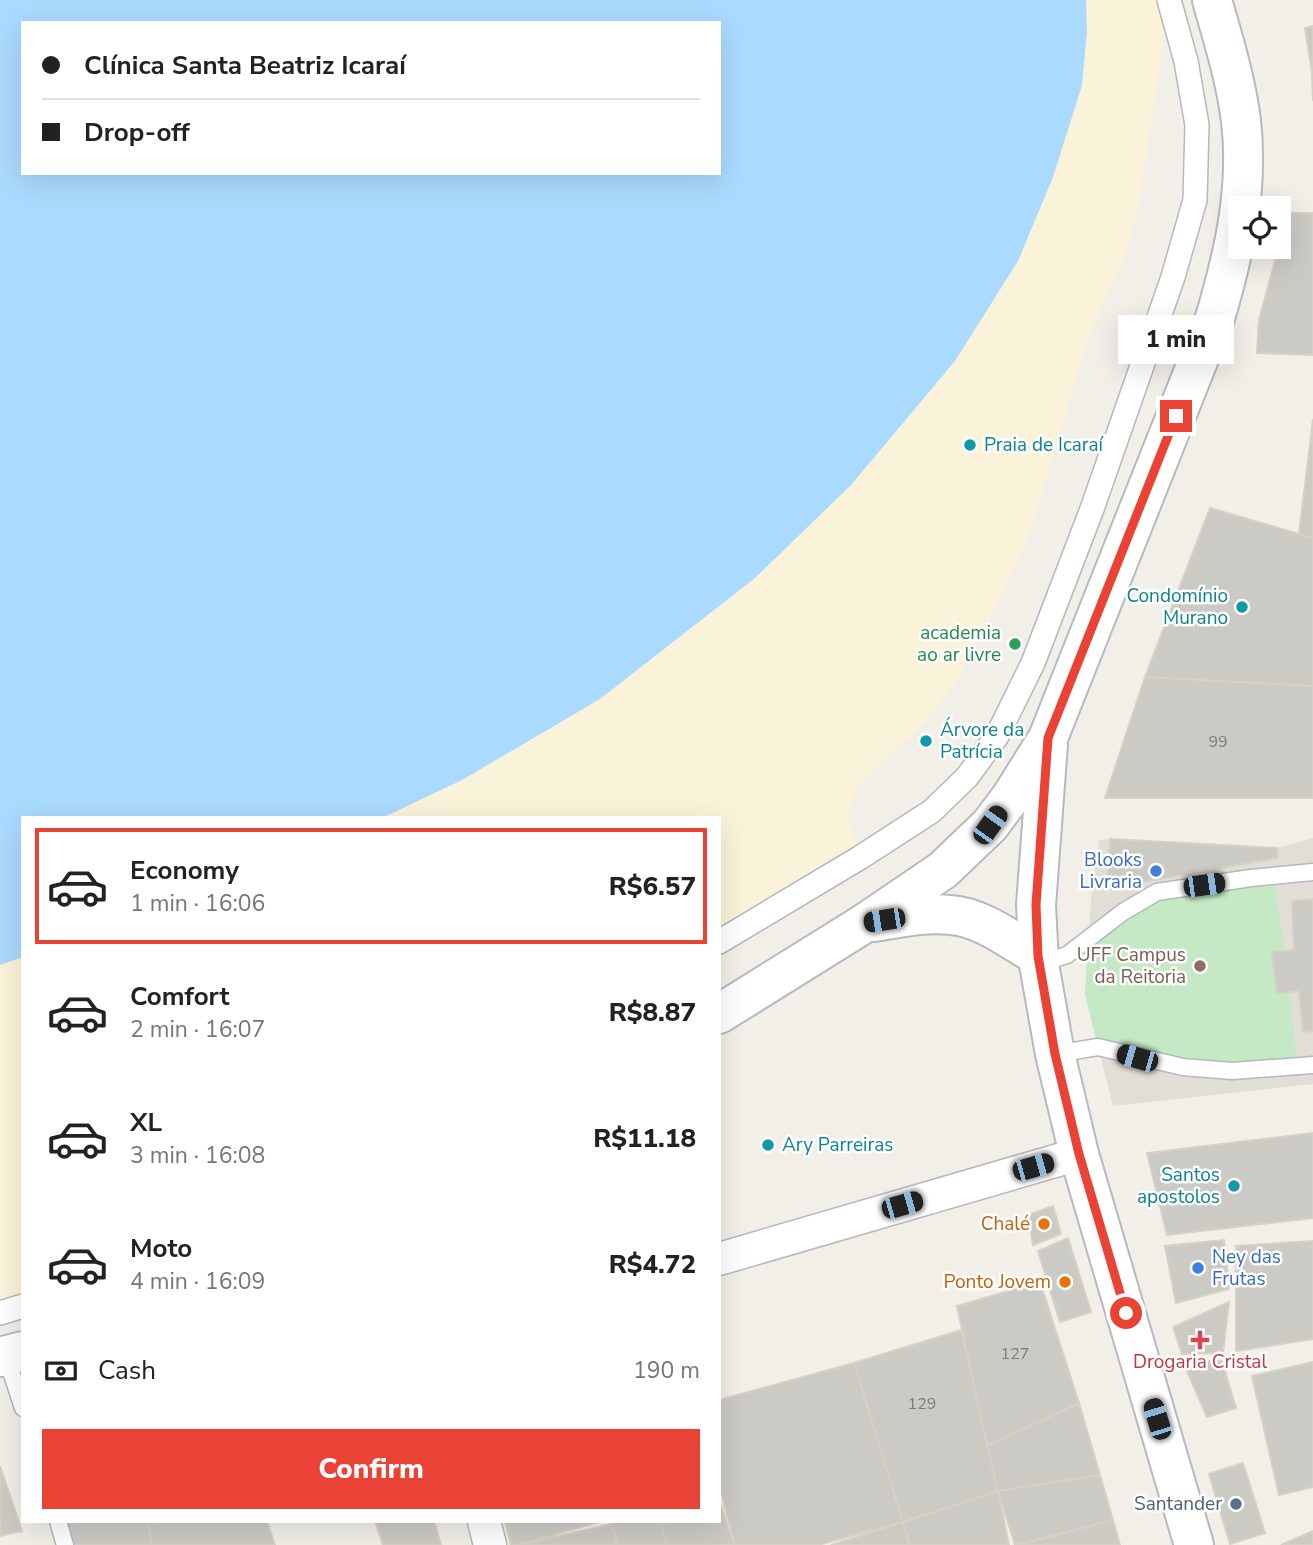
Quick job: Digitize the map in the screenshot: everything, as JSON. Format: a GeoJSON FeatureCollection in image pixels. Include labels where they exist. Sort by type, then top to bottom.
{"type":"FeatureCollection","features":[{"type":"Feature","properties":{"kind":"main road"},"geometry":{"type":"LineString","coordinates":[[721,1013],[865,923],[943,870],[967,850],[990,825],[1048,738],[1215,318],[1231,261],[1241,211],[1241,121],[1223,36],[1212,0]]}},
{"type":"Feature","properties":{"kind":"main road"},"geometry":{"type":"LineString","coordinates":[[1048,738],[1036,905],[1039,960],[1055,1054],[1079,1154],[1194,1545]]}},
{"type":"Feature","properties":{"kind":"main road"},"geometry":{"type":"LineString","coordinates":[[865,923],[922,914],[953,915],[982,924],[1039,960]]}},
{"type":"Feature","properties":{"kind":"street"},"geometry":{"type":"LineString","coordinates":[[721,941],[932,811],[967,778],[997,736],[1033,663],[1137,381],[1173,278],[1195,200],[1197,125],[1186,61],[1169,0]]}},
{"type":"Feature","properties":{"kind":"street"},"geometry":{"type":"LineString","coordinates":[[721,1258],[1079,1154]]}},
{"type":"Feature","properties":{"kind":"street"},"geometry":{"type":"LineString","coordinates":[[0,1313],[21,1308]]}},
{"type":"Feature","properties":{"kind":"street"},"geometry":{"type":"LineString","coordinates":[[485,1523],[491,1545]]}},
{"type":"Feature","properties":{"kind":"lane"},"geometry":{"type":"LineString","coordinates":[[1039,960],[1067,956],[1123,912],[1157,891],[1313,872]]}},
{"type":"Feature","properties":{"kind":"lane"},"geometry":{"type":"LineString","coordinates":[[1055,1054],[1098,1047],[1183,1067],[1232,1071],[1313,1065]]}},
{"type":"Feature","properties":{"kind":"lane"},"geometry":{"type":"LineString","coordinates":[[10,1355],[21,1400]]}},
{"type":"Feature","properties":{"kind":"lane"},"geometry":{"type":"LineString","coordinates":[[59,1523],[65,1545]]}},
{"type":"Feature","properties":{"kind":"shaded area","name":"UFF Campus da Reitoria"},"geometry":{"type":"Polygon","coordinates":[[[1313,838],[1313,1084],[1113,1106],[1085,994],[1092,887],[1099,840],[1277,848],[1313,838]]]}},
{"type":"Feature","properties":{"kind":"green space"},"geometry":{"type":"Polygon","coordinates":[[[1274,876],[1284,951],[1272,952],[1277,993],[1290,992],[1297,1067],[1232,1071],[1098,1047],[1085,994],[1088,938],[1157,892],[1274,876]]]}},
{"type":"Feature","properties":{"kind":"sand","name":"Praia de Icaraí"},"geometry":{"type":"Polygon","coordinates":[[[1086,0],[1169,0],[1139,203],[1125,255],[1089,334],[1032,526],[1001,597],[957,680],[924,723],[858,785],[847,815],[861,857],[721,941],[721,816],[386,816],[463,780],[600,699],[755,578],[851,485],[955,361],[1018,261],[1053,177],[1082,85],[1087,31],[1086,0]]]}},
{"type":"Feature","properties":{"kind":"sand"},"geometry":{"type":"Polygon","coordinates":[[[21,958],[21,1307],[0,1313],[0,965],[21,958]]]}},
{"type":"Feature","properties":{"kind":"water"},"geometry":{"type":"Polygon","coordinates":[[[0,0],[1086,0],[1087,31],[1082,85],[1053,177],[1018,261],[955,361],[851,485],[755,578],[600,699],[462,780],[386,816],[21,816],[21,958],[0,965],[0,0]]]}},
{"type":"Feature","properties":{"kind":"building"},"geometry":{"type":"Polygon","coordinates":[[[1313,26],[1313,101],[1305,28],[1313,26]]]}},
{"type":"Feature","properties":{"kind":"building"},"geometry":{"type":"Polygon","coordinates":[[[1291,213],[1313,213],[1313,355],[1257,353],[1259,320],[1276,259],[1291,259],[1291,213]]]}},
{"type":"Feature","properties":{"kind":"building"},"geometry":{"type":"Polygon","coordinates":[[[1313,419],[1313,538],[1299,534],[1313,419]]]}},
{"type":"Feature","properties":{"kind":"building","name":"Condomínio Murano"},"geometry":{"type":"Polygon","coordinates":[[[1210,508],[1313,538],[1313,686],[1145,677],[1210,508]]]}},
{"type":"Feature","properties":{"kind":"building"},"geometry":{"type":"Polygon","coordinates":[[[1145,677],[1313,686],[1313,798],[1105,798],[1145,677]]]}},
{"type":"Feature","properties":{"kind":"building","name":"Blooks Livraria"},"geometry":{"type":"Polygon","coordinates":[[[1110,839],[1277,848],[1277,858],[1125,885],[1107,885],[1110,839]]]}},
{"type":"Feature","properties":{"kind":"building"},"geometry":{"type":"Polygon","coordinates":[[[1313,899],[1313,1031],[1303,1032],[1299,991],[1277,993],[1272,952],[1294,950],[1292,901],[1313,899]]]}},
{"type":"Feature","properties":{"kind":"building","name":"Santos apostolos"},"geometry":{"type":"Polygon","coordinates":[[[1313,1133],[1313,1218],[1167,1235],[1147,1153],[1313,1133]]]}},
{"type":"Feature","properties":{"kind":"building","name":"Chalé"},"geometry":{"type":"Polygon","coordinates":[[[1053,1206],[1061,1234],[1033,1245],[1028,1215],[1053,1206]]]}},
{"type":"Feature","properties":{"kind":"building","name":"Ponto Jovem"},"geometry":{"type":"Polygon","coordinates":[[[1068,1238],[1091,1312],[1060,1322],[1038,1251],[1068,1238]]]}},
{"type":"Feature","properties":{"kind":"building","name":"Ney das Frutas"},"geometry":{"type":"Polygon","coordinates":[[[1224,1240],[1229,1289],[1176,1303],[1165,1246],[1224,1240]]]}},
{"type":"Feature","properties":{"kind":"building"},"geometry":{"type":"Polygon","coordinates":[[[1313,1241],[1313,1339],[1236,1351],[1236,1246],[1313,1241]]]}},
{"type":"Feature","properties":{"kind":"building"},"geometry":{"type":"Polygon","coordinates":[[[1040,1282],[1079,1403],[987,1446],[957,1306],[1040,1282]]]}},
{"type":"Feature","properties":{"kind":"building","name":"Drogaria Cristal"},"geometry":{"type":"Polygon","coordinates":[[[1229,1302],[1223,1353],[1182,1354],[1173,1327],[1229,1302]]]}},
{"type":"Feature","properties":{"kind":"building"},"geometry":{"type":"Polygon","coordinates":[[[961,1330],[998,1491],[903,1522],[854,1363],[961,1330]]]}},
{"type":"Feature","properties":{"kind":"building"},"geometry":{"type":"Polygon","coordinates":[[[1222,1361],[1236,1408],[1207,1417],[1183,1362],[1222,1361]]]}},
{"type":"Feature","properties":{"kind":"building"},"geometry":{"type":"Polygon","coordinates":[[[1313,1362],[1313,1487],[1279,1495],[1252,1376],[1313,1362]]]}},
{"type":"Feature","properties":{"kind":"building"},"geometry":{"type":"Polygon","coordinates":[[[854,1363],[903,1522],[818,1545],[735,1545],[721,1492],[721,1399],[854,1363]]]}},
{"type":"Feature","properties":{"kind":"building"},"geometry":{"type":"Polygon","coordinates":[[[1079,1403],[1100,1475],[998,1491],[987,1446],[1079,1403]]]}},
{"type":"Feature","properties":{"kind":"building","name":"Santander"},"geometry":{"type":"Polygon","coordinates":[[[1243,1463],[1265,1533],[1230,1544],[1209,1474],[1243,1463]]]}},
{"type":"Feature","properties":{"kind":"building"},"geometry":{"type":"Polygon","coordinates":[[[0,1466],[22,1531],[0,1536],[0,1466]]]}},
{"type":"Feature","properties":{"kind":"building"},"geometry":{"type":"Polygon","coordinates":[[[1100,1475],[1113,1520],[1015,1545],[998,1491],[1100,1475]]]}},
{"type":"Feature","properties":{"kind":"building"},"geometry":{"type":"Polygon","coordinates":[[[998,1491],[1009,1545],[910,1545],[903,1522],[998,1491]]]}},
{"type":"Feature","properties":{"kind":"building"},"geometry":{"type":"Polygon","coordinates":[[[721,1506],[734,1545],[667,1545],[661,1523],[721,1523],[721,1506]]]}},
{"type":"Feature","properties":{"kind":"building"},"geometry":{"type":"Polygon","coordinates":[[[1113,1520],[1120,1545],[1020,1545],[1113,1520]]]}},
{"type":"Feature","properties":{"kind":"building"},"geometry":{"type":"Polygon","coordinates":[[[903,1522],[909,1545],[831,1545],[903,1522]]]}},
{"type":"Feature","properties":{"kind":"building"},"geometry":{"type":"Polygon","coordinates":[[[65,1523],[148,1523],[152,1545],[72,1545],[65,1523]]]}},
{"type":"Feature","properties":{"kind":"building"},"geometry":{"type":"Polygon","coordinates":[[[148,1523],[268,1523],[275,1545],[152,1545],[148,1523]]]}},
{"type":"Feature","properties":{"kind":"building"},"geometry":{"type":"Polygon","coordinates":[[[376,1523],[435,1523],[441,1545],[383,1545],[376,1523]]]}},
{"type":"Feature","properties":{"kind":"building"},"geometry":{"type":"Polygon","coordinates":[[[506,1523],[595,1523],[518,1545],[511,1545],[506,1523]]]}},
{"type":"Feature","properties":{"kind":"building"},"geometry":{"type":"Polygon","coordinates":[[[612,1523],[661,1523],[667,1545],[618,1545],[612,1523]]]}},
{"type":"Feature","properties":{"kind":"building"},"geometry":{"type":"Polygon","coordinates":[[[612,1524],[617,1545],[519,1545],[612,1524]]]}},
{"type":"Feature","properties":{"kind":"building"},"geometry":{"type":"Polygon","coordinates":[[[1313,1531],[1313,1545],[1281,1545],[1313,1531]]]}},
{"type":"Feature","properties":{"kind":"place","name":"Praia de Icaraí"},"geometry":{"type":"Point","coordinates":[970,445]}},
{"type":"Feature","properties":{"kind":"place","name":"Condomínio Murano"},"geometry":{"type":"Point","coordinates":[1242,607]}},
{"type":"Feature","properties":{"kind":"place","name":"academia ao ar livre"},"geometry":{"type":"Point","coordinates":[1015,644]}},
{"type":"Feature","properties":{"kind":"place","name":"Árvore da Patrícia"},"geometry":{"type":"Point","coordinates":[926,741]}},
{"type":"Feature","properties":{"kind":"place","name":"Blooks Livraria"},"geometry":{"type":"Point","coordinates":[1156,871]}},
{"type":"Feature","properties":{"kind":"place","name":"UFF Campus da Reitoria"},"geometry":{"type":"Point","coordinates":[1200,966]}},
{"type":"Feature","properties":{"kind":"place","name":"Ary Parreiras"},"geometry":{"type":"Point","coordinates":[768,1145]}},
{"type":"Feature","properties":{"kind":"place","name":"Santos apostolos"},"geometry":{"type":"Point","coordinates":[1234,1186]}},
{"type":"Feature","properties":{"kind":"place","name":"Chalé"},"geometry":{"type":"Point","coordinates":[1044,1224]}},
{"type":"Feature","properties":{"kind":"place","name":"Ney das Frutas"},"geometry":{"type":"Point","coordinates":[1198,1268]}},
{"type":"Feature","properties":{"kind":"place","name":"Ponto Jovem"},"geometry":{"type":"Point","coordinates":[1065,1282]}},
{"type":"Feature","properties":{"kind":"place","name":"Drogaria Cristal"},"geometry":{"type":"Point","coordinates":[1200,1340]}},
{"type":"Feature","properties":{"kind":"place","name":"Santander"},"geometry":{"type":"Point","coordinates":[1236,1504]}},
{"type":"Feature","properties":{"kind":"route"},"geometry":{"type":"LineString","coordinates":[[1126,1313],[1079,1154],[1055,1054],[1038,956],[1036,905],[1048,738],[1176,416]]}}]}
